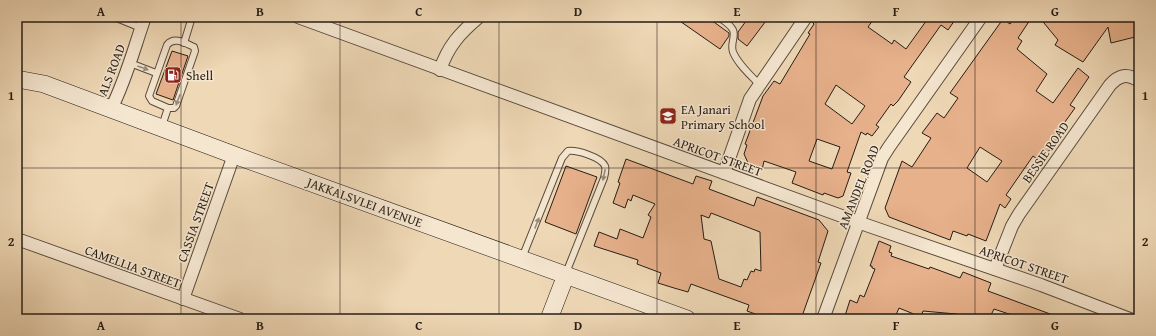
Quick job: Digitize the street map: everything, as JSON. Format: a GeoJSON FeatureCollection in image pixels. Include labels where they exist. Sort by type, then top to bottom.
{"type":"FeatureCollection","features":[{"type":"Feature","properties":{"kind":"street","name":"APRICOT STREET"},"geometry":{"type":"LineString","coordinates":[[298,17],[859,222],[1041,285],[1130,319]]}},
{"type":"Feature","properties":{"kind":"street"},"geometry":{"type":"LineString","coordinates":[[440,70],[449,48],[461,32],[478,17]]}},
{"type":"Feature","properties":{"kind":"street"},"geometry":{"type":"LineString","coordinates":[[724,173],[750,99],[806,17]]}},
{"type":"Feature","properties":{"kind":"street","name":"AMANDEL ROAD"},"geometry":{"type":"LineString","coordinates":[[823,319],[882,158],[981,17]]}},
{"type":"Feature","properties":{"kind":"street","name":"ALS ROAD"},"geometry":{"type":"LineString","coordinates":[[111,109],[130,63],[143,23]]}},
{"type":"Feature","properties":{"kind":"street","name":"JAKKALSVLEI AVENUE"},"geometry":{"type":"LineString","coordinates":[[17,70],[44,84],[161,128],[687,319]]}},
{"type":"Feature","properties":{"kind":"street","name":"BESSIE ROAD"},"geometry":{"type":"LineString","coordinates":[[995,269],[1012,226],[1019,214],[1110,85],[1116,78],[1122,75],[1130,76],[1139,81]]}},
{"type":"Feature","properties":{"kind":"street","name":"JAKKALSVLEI AVENUE"},"geometry":{"type":"LineString","coordinates":[[17,79],[44,84]]}},
{"type":"Feature","properties":{"kind":"street","name":"CASSIA STREET"},"geometry":{"type":"LineString","coordinates":[[183,299],[234,155]]}},
{"type":"Feature","properties":{"kind":"street","name":"CAMELLIA STREET"},"geometry":{"type":"LineString","coordinates":[[17,239],[240,319]]}},
{"type":"Feature","properties":{"kind":"street"},"geometry":{"type":"LineString","coordinates":[[549,319],[566,275]]}},
{"type":"Feature","properties":{"kind":"lane"},"geometry":{"type":"LineString","coordinates":[[114,17],[143,23]]}},
{"type":"Feature","properties":{"kind":"lane"},"geometry":{"type":"LineString","coordinates":[[184,43],[192,17]]}},
{"type":"Feature","properties":{"kind":"lane"},"geometry":{"type":"LineString","coordinates":[[718,17],[730,25],[733,30],[733,52],[744,69],[759,84]]}},
{"type":"Feature","properties":{"kind":"lane"},"geometry":{"type":"LineString","coordinates":[[176,40],[194,47],[195,51],[174,108],[168,108],[150,99],[149,93],[156,73],[169,42],[176,40]]}},
{"type":"Feature","properties":{"kind":"lane"},"geometry":{"type":"LineString","coordinates":[[130,63],[156,73]]}},
{"type":"Feature","properties":{"kind":"lane"},"geometry":{"type":"LineString","coordinates":[[161,128],[168,108]]}},
{"type":"Feature","properties":{"kind":"lane"},"geometry":{"type":"LineString","coordinates":[[522,259],[562,158],[568,151],[575,151],[599,160],[604,164],[606,169],[604,178],[566,275]]}},
{"type":"Feature","properties":{"kind":"building"},"geometry":{"type":"Polygon","coordinates":[[[674,17],[707,17],[729,33],[729,36],[720,49],[674,17]]]}},
{"type":"Feature","properties":{"kind":"building"},"geometry":{"type":"Polygon","coordinates":[[[749,17],[769,17],[747,46],[738,39],[738,32],[749,17]]]}},
{"type":"Feature","properties":{"kind":"building"},"geometry":{"type":"Polygon","coordinates":[[[813,17],[875,17],[868,27],[892,44],[894,40],[906,49],[929,17],[957,17],[948,30],[941,25],[904,77],[911,82],[898,101],[893,106],[891,104],[876,125],[879,127],[872,136],[861,132],[847,172],[851,173],[843,196],[838,198],[824,193],[823,195],[792,183],[796,172],[764,161],[762,170],[749,165],[744,154],[747,145],[745,144],[763,96],[774,81],[780,84],[810,34],[808,33],[814,24],[812,22],[813,17]],[[836,85],[825,104],[852,124],[865,106],[836,85]],[[817,139],[809,161],[832,169],[840,147],[817,139]]]}},
{"type":"Feature","properties":{"kind":"building"},"geometry":{"type":"Polygon","coordinates":[[[1015,17],[1032,17],[1018,38],[1022,41],[1017,49],[1047,74],[1036,91],[1053,103],[1078,68],[1089,77],[1070,105],[1075,108],[1057,133],[1060,135],[1041,162],[1033,156],[1006,195],[1011,199],[1005,208],[1000,204],[986,241],[968,234],[967,236],[953,231],[950,240],[889,217],[885,208],[902,161],[912,167],[931,138],[922,133],[937,113],[944,118],[958,98],[950,93],[1003,19],[1010,24],[1015,17]],[[980,147],[967,168],[987,182],[1002,161],[980,147]]]}},
{"type":"Feature","properties":{"kind":"building"},"geometry":{"type":"Polygon","coordinates":[[[1039,17],[1133,17],[1139,21],[1139,36],[1111,43],[1108,27],[1083,62],[1055,45],[1058,40],[1039,17]]]}},
{"type":"Feature","properties":{"kind":"building"},"geometry":{"type":"Polygon","coordinates":[[[172,51],[188,56],[173,100],[156,94],[172,51]]]}},
{"type":"Feature","properties":{"kind":"building"},"geometry":{"type":"Polygon","coordinates":[[[626,159],[693,184],[696,176],[712,181],[709,189],[754,206],[757,197],[819,220],[828,231],[818,262],[821,263],[801,319],[769,319],[747,311],[749,305],[691,284],[688,292],[658,283],[661,273],[637,264],[638,260],[594,246],[599,232],[617,239],[620,229],[643,238],[651,217],[648,215],[655,204],[633,195],[631,201],[628,199],[625,208],[613,203],[620,183],[618,182],[626,159]],[[711,213],[709,218],[701,215],[704,239],[711,241],[719,279],[741,287],[744,279],[747,280],[751,271],[754,272],[755,269],[761,271],[760,232],[711,213]]]}},
{"type":"Feature","properties":{"kind":"building"},"geometry":{"type":"Polygon","coordinates":[[[566,166],[597,177],[576,234],[545,222],[566,166]]]}},
{"type":"Feature","properties":{"kind":"building"},"geometry":{"type":"Polygon","coordinates":[[[879,241],[891,246],[889,252],[892,253],[891,256],[929,269],[930,267],[960,278],[963,272],[991,283],[988,291],[1061,319],[1024,319],[994,309],[991,315],[989,314],[987,319],[954,319],[956,314],[923,311],[921,317],[899,308],[896,315],[884,319],[844,319],[850,300],[857,303],[860,295],[864,297],[875,269],[870,266],[879,241]]]}},
{"type":"Feature","properties":{"kind":"place","name":"Shell"},"geometry":{"type":"Point","coordinates":[173,75]}},
{"type":"Feature","properties":{"kind":"place","name":"EA Janari Primary School"},"geometry":{"type":"Point","coordinates":[668,116]}}]}
